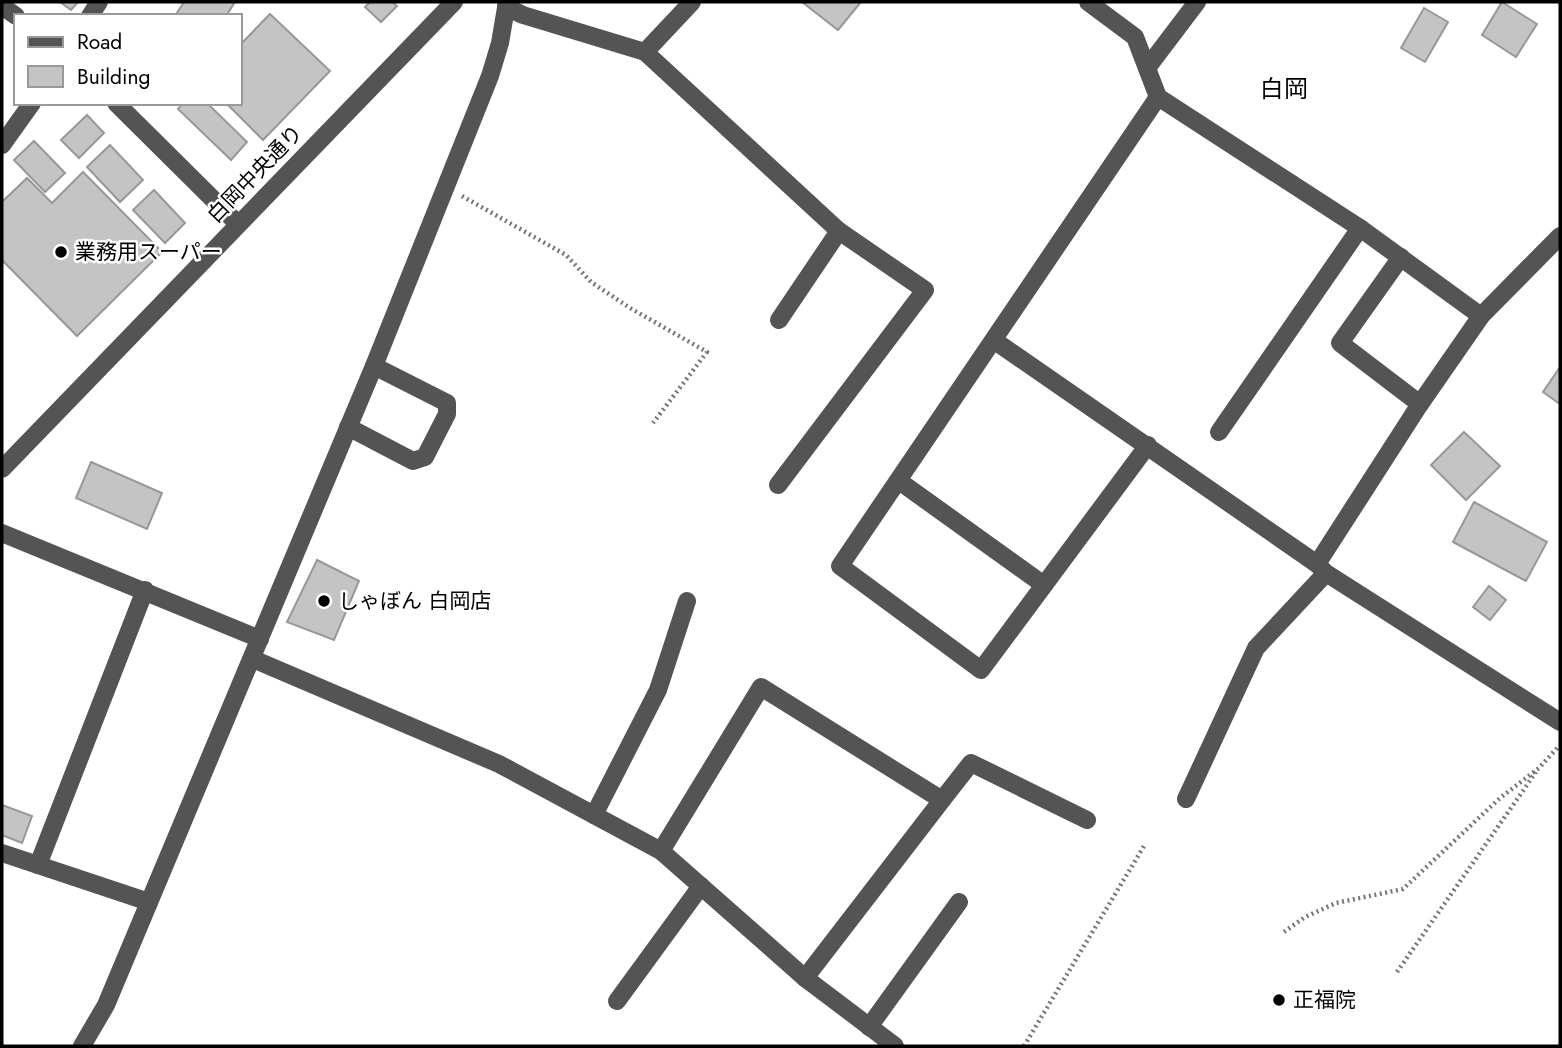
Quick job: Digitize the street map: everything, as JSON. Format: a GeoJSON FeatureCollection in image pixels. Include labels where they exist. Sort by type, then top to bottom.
{"type":"FeatureCollection","features":[{"type":"Feature","properties":{"kind":"street","name":"白岡中央通り"},"geometry":{"type":"LineString","coordinates":[[2,469],[454,2]]}},
{"type":"Feature","properties":{"kind":"street"},"geometry":{"type":"LineString","coordinates":[[645,52],[692,2]]}},
{"type":"Feature","properties":{"kind":"street"},"geometry":{"type":"LineString","coordinates":[[1088,2],[1135,37],[1158,97],[1360,228],[1481,317]]}},
{"type":"Feature","properties":{"kind":"street"},"geometry":{"type":"LineString","coordinates":[[1147,68],[1197,2]]}},
{"type":"Feature","properties":{"kind":"street"},"geometry":{"type":"LineString","coordinates":[[82,1046],[106,1005],[374,366],[490,76],[500,43],[507,4],[523,15],[645,52],[839,231],[925,290],[778,485]]}},
{"type":"Feature","properties":{"kind":"street"},"geometry":{"type":"LineString","coordinates":[[1148,445],[981,670],[841,566],[1158,97]]}},
{"type":"Feature","properties":{"kind":"street"},"geometry":{"type":"LineString","coordinates":[[2,145],[31,105]]}},
{"type":"Feature","properties":{"kind":"street"},"geometry":{"type":"LineString","coordinates":[[118,105],[238,224]]}},
{"type":"Feature","properties":{"kind":"street"},"geometry":{"type":"LineString","coordinates":[[1219,432],[1360,228]]}},
{"type":"Feature","properties":{"kind":"street"},"geometry":{"type":"LineString","coordinates":[[779,320],[839,231]]}},
{"type":"Feature","properties":{"kind":"street"},"geometry":{"type":"LineString","coordinates":[[1186,799],[1256,649],[1322,569],[1420,404],[1481,317],[1560,236]]}},
{"type":"Feature","properties":{"kind":"street"},"geometry":{"type":"LineString","coordinates":[[1401,257],[1340,343],[1420,404]]}},
{"type":"Feature","properties":{"kind":"street"},"geometry":{"type":"LineString","coordinates":[[995,341],[1148,445],[1322,569],[1560,722]]}},
{"type":"Feature","properties":{"kind":"street"},"geometry":{"type":"LineString","coordinates":[[348,427],[413,461],[425,457],[447,414],[447,403],[374,366]]}},
{"type":"Feature","properties":{"kind":"street"},"geometry":{"type":"LineString","coordinates":[[899,481],[1044,585]]}},
{"type":"Feature","properties":{"kind":"street"},"geometry":{"type":"LineString","coordinates":[[2,533],[260,639]]}},
{"type":"Feature","properties":{"kind":"street"},"geometry":{"type":"LineString","coordinates":[[38,865],[145,590]]}},
{"type":"Feature","properties":{"kind":"street"},"geometry":{"type":"LineString","coordinates":[[594,815],[658,690],[687,601]]}},
{"type":"Feature","properties":{"kind":"street"},"geometry":{"type":"LineString","coordinates":[[253,659],[499,764],[661,851],[805,978],[895,1046]]}},
{"type":"Feature","properties":{"kind":"street"},"geometry":{"type":"LineString","coordinates":[[661,851],[761,687],[942,800]]}},
{"type":"Feature","properties":{"kind":"street"},"geometry":{"type":"LineString","coordinates":[[805,978],[971,763],[1087,820]]}},
{"type":"Feature","properties":{"kind":"street"},"geometry":{"type":"LineString","coordinates":[[3,857],[38,865],[149,902]]}},
{"type":"Feature","properties":{"kind":"street"},"geometry":{"type":"LineString","coordinates":[[617,1001],[701,886]]}},
{"type":"Feature","properties":{"kind":"street"},"geometry":{"type":"LineString","coordinates":[[869,1027],[959,902]]}},
{"type":"Feature","properties":{"kind":"path"},"geometry":{"type":"LineString","coordinates":[[446,187],[566,255],[591,282],[630,308],[707,352],[653,423]]}},
{"type":"Feature","properties":{"kind":"path"},"geometry":{"type":"LineString","coordinates":[[1284,932],[1306,917],[1336,903],[1404,889],[1500,798],[1539,768],[1560,746]]}},
{"type":"Feature","properties":{"kind":"path"},"geometry":{"type":"LineString","coordinates":[[1397,972],[1539,768]]}},
{"type":"Feature","properties":{"kind":"path"},"geometry":{"type":"LineString","coordinates":[[1024,1046],[1144,846]]}},
{"type":"Feature","properties":{"kind":"building"},"geometry":{"type":"Polygon","coordinates":[[[60,2],[78,2],[71,10],[60,2]]]}},
{"type":"Feature","properties":{"kind":"building"},"geometry":{"type":"Polygon","coordinates":[[[184,2],[235,2],[227,14],[176,14],[184,2]]]}},
{"type":"Feature","properties":{"kind":"building"},"geometry":{"type":"Polygon","coordinates":[[[370,2],[392,2],[397,6],[381,22],[365,7],[370,2]]]}},
{"type":"Feature","properties":{"kind":"building"},"geometry":{"type":"Polygon","coordinates":[[[802,2],[861,2],[838,30],[802,2]]]}},
{"type":"Feature","properties":{"kind":"building"},"geometry":{"type":"Polygon","coordinates":[[[1502,2],[1537,24],[1516,57],[1482,35],[1502,2]]]}},
{"type":"Feature","properties":{"kind":"building"},"geometry":{"type":"Polygon","coordinates":[[[1424,8],[1448,22],[1425,62],[1401,48],[1424,8]]]}},
{"type":"Feature","properties":{"kind":"building"},"geometry":{"type":"Polygon","coordinates":[[[270,14],[330,71],[263,140],[228,105],[242,105],[242,43],[270,14]]]}},
{"type":"Feature","properties":{"kind":"building"},"geometry":{"type":"Polygon","coordinates":[[[181,105],[209,105],[247,142],[231,160],[178,109],[181,105]]]}},
{"type":"Feature","properties":{"kind":"building"},"geometry":{"type":"Polygon","coordinates":[[[87,115],[104,133],[79,158],[61,140],[87,115]]]}},
{"type":"Feature","properties":{"kind":"building"},"geometry":{"type":"Polygon","coordinates":[[[34,141],[65,173],[45,192],[14,160],[34,141]]]}},
{"type":"Feature","properties":{"kind":"building"},"geometry":{"type":"Polygon","coordinates":[[[110,145],[143,180],[120,202],[87,167],[110,145]]]}},
{"type":"Feature","properties":{"kind":"building"},"geometry":{"type":"Polygon","coordinates":[[[83,172],[162,252],[77,336],[2,260],[2,202],[27,178],[52,203],[83,172]]]}},
{"type":"Feature","properties":{"kind":"building"},"geometry":{"type":"Polygon","coordinates":[[[154,190],[185,223],[165,243],[133,210],[154,190]]]}},
{"type":"Feature","properties":{"kind":"building"},"geometry":{"type":"Polygon","coordinates":[[[1560,367],[1560,404],[1543,392],[1560,367]]]}},
{"type":"Feature","properties":{"kind":"building"},"geometry":{"type":"Polygon","coordinates":[[[1464,432],[1500,466],[1466,500],[1431,465],[1464,432]]]}},
{"type":"Feature","properties":{"kind":"building"},"geometry":{"type":"Polygon","coordinates":[[[91,462],[162,493],[147,529],[76,498],[91,462]]]}},
{"type":"Feature","properties":{"kind":"building"},"geometry":{"type":"Polygon","coordinates":[[[1474,502],[1547,542],[1526,581],[1453,542],[1474,502]]]}},
{"type":"Feature","properties":{"kind":"building","name":"しゃぼん 白岡店"},"geometry":{"type":"Polygon","coordinates":[[[317,560],[359,581],[334,640],[287,622],[317,560]]]}},
{"type":"Feature","properties":{"kind":"building"},"geometry":{"type":"Polygon","coordinates":[[[1489,586],[1506,600],[1490,620],[1473,607],[1489,586]]]}},
{"type":"Feature","properties":{"kind":"building"},"geometry":{"type":"Polygon","coordinates":[[[2,805],[32,816],[22,843],[2,835],[2,805]]]}},
{"type":"Feature","properties":{"kind":"place","name":"業務用スーパー"},"geometry":{"type":"Point","coordinates":[61,252]}},
{"type":"Feature","properties":{"kind":"place","name":"しゃぼん 白岡店"},"geometry":{"type":"Point","coordinates":[324,601]}},
{"type":"Feature","properties":{"kind":"place","name":"正福院"},"geometry":{"type":"Point","coordinates":[1279,1000]}},
{"type":"Feature","properties":{"kind":"district","name":"白岡"},"geometry":{"type":"Point","coordinates":[1284,88]}}]}
